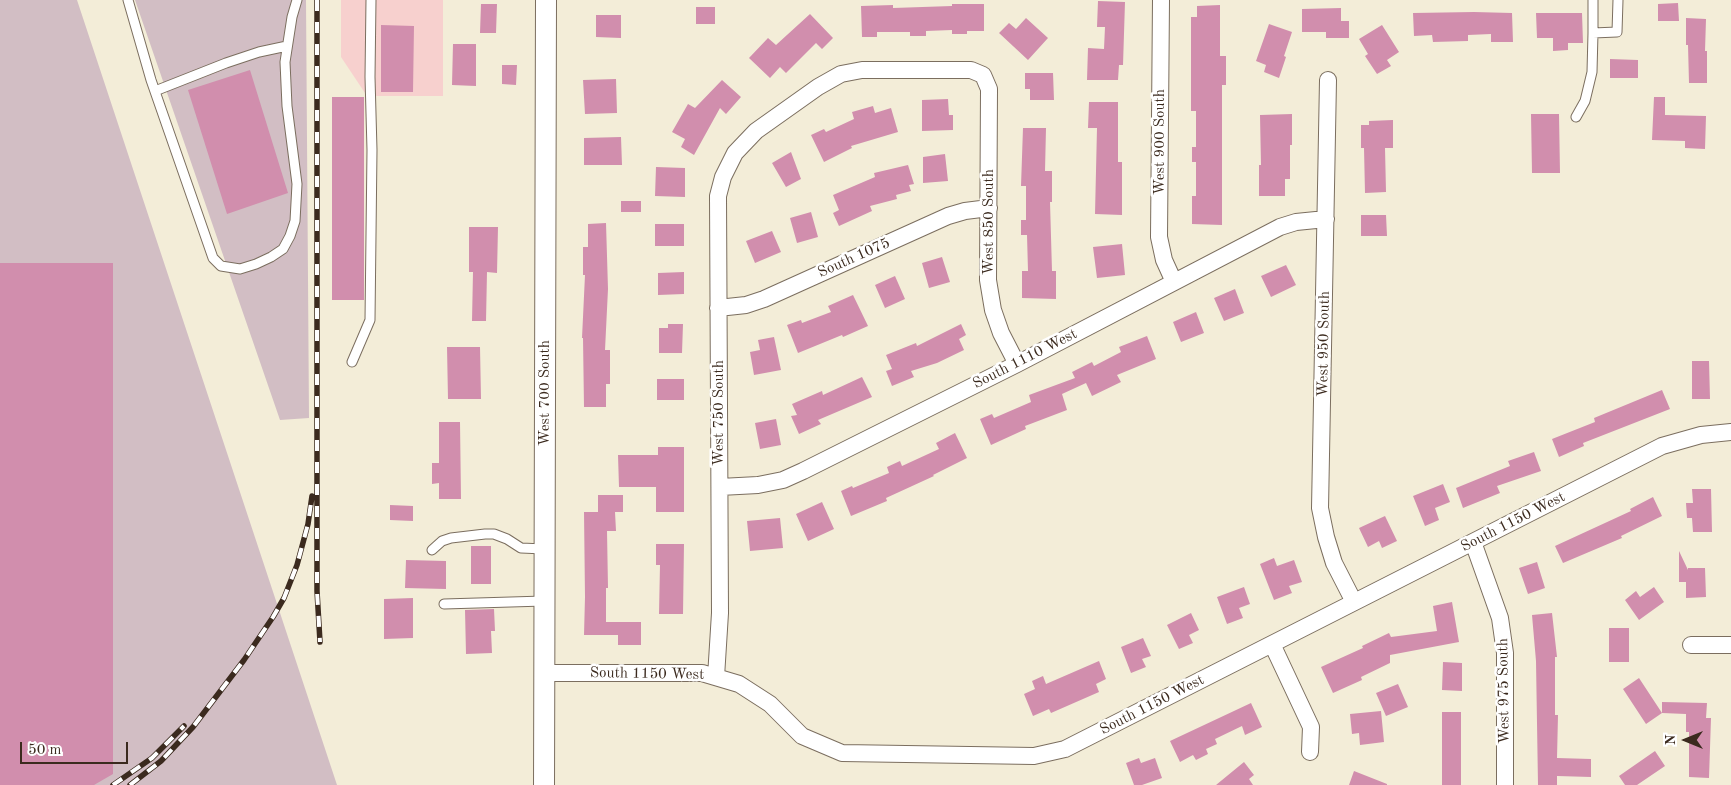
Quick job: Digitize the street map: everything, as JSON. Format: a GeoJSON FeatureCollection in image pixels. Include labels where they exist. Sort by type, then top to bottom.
{"type":"FeatureCollection","features":[{"type":"Feature","properties":{"kind":"street","name":"West 700 South"},"geometry":{"type":"LineString","coordinates":[[544,785],[546,0]]}},
{"type":"Feature","properties":{"kind":"street","name":"West 900 South"},"geometry":{"type":"LineString","coordinates":[[1161,0],[1159,237],[1164,260],[1174,282]]}},
{"type":"Feature","properties":{"kind":"street","name":"West 750 South"},"geometry":{"type":"LineString","coordinates":[[716,677],[720,613],[718,196],[723,177],[735,153],[756,130],[818,87],[841,74],[862,70],[971,70],[983,75]]}},
{"type":"Feature","properties":{"kind":"street","name":"West 850 South"},"geometry":{"type":"LineString","coordinates":[[983,75],[989,89],[988,280],[993,310],[1001,333],[1017,364]]}},
{"type":"Feature","properties":{"kind":"street","name":"West 950 South"},"geometry":{"type":"LineString","coordinates":[[1328,80],[1320,508],[1334,563],[1354,602]]}},
{"type":"Feature","properties":{"kind":"street","name":"South 1075"},"geometry":{"type":"LineString","coordinates":[[718,308],[746,305],[764,299],[948,216],[966,210],[989,208]]}},
{"type":"Feature","properties":{"kind":"street","name":"South 1110 West"},"geometry":{"type":"LineString","coordinates":[[720,487],[758,484],[790,477],[1017,364],[1280,228],[1296,222],[1326,219]]}},
{"type":"Feature","properties":{"kind":"street","name":"South 1150 West"},"geometry":{"type":"LineString","coordinates":[[544,673],[702,672],[739,684],[770,704],[802,736],[842,753],[1034,756],[1065,749],[1662,446],[1701,435],[1731,432]]}},
{"type":"Feature","properties":{"kind":"street","name":"West 975 South"},"geometry":{"type":"LineString","coordinates":[[1473,542],[1500,618],[1505,653],[1505,785]]}},
{"type":"Feature","properties":{"kind":"street"},"geometry":{"type":"LineString","coordinates":[[1272,644],[1311,727],[1310,752]]}},
{"type":"Feature","properties":{"kind":"street"},"geometry":{"type":"LineString","coordinates":[[1691,646],[1731,645]]}},
{"type":"Feature","properties":{"kind":"lane"},"geometry":{"type":"LineString","coordinates":[[128,0],[155,91],[213,258],[221,266],[231,269],[240,269],[256,264],[282,249],[290,236],[295,221],[297,184],[287,106],[285,62],[297,0]]}},
{"type":"Feature","properties":{"kind":"lane"},"geometry":{"type":"LineString","coordinates":[[352,362],[370,320],[371,0]]}},
{"type":"Feature","properties":{"kind":"lane"},"geometry":{"type":"LineString","coordinates":[[1576,117],[1585,101],[1592,72],[1593,0]]}},
{"type":"Feature","properties":{"kind":"lane"},"geometry":{"type":"LineString","coordinates":[[1593,33],[1617,32],[1618,0]]}},
{"type":"Feature","properties":{"kind":"lane"},"geometry":{"type":"LineString","coordinates":[[155,91],[226,62],[287,46]]}},
{"type":"Feature","properties":{"kind":"lane"},"geometry":{"type":"LineString","coordinates":[[432,550],[442,541],[451,538],[485,534],[494,534],[508,539],[520,548],[545,549]]}},
{"type":"Feature","properties":{"kind":"lane"},"geometry":{"type":"LineString","coordinates":[[444,604],[544,601]]}},
{"type":"Feature","properties":{"kind":"shaded area"},"geometry":{"type":"Polygon","coordinates":[[[0,0],[77,0],[337,785],[0,785],[0,0]]]}},
{"type":"Feature","properties":{"kind":"shaded area"},"geometry":{"type":"Polygon","coordinates":[[[135,0],[306,0],[309,418],[280,420],[135,0]]]}},
{"type":"Feature","properties":{"kind":"shaded area"},"geometry":{"type":"Polygon","coordinates":[[[341,0],[443,0],[443,96],[367,96],[341,57],[341,0]]]}},
{"type":"Feature","properties":{"kind":"building"},"geometry":{"type":"Polygon","coordinates":[[[1098,1],[1125,2],[1123,65],[1119,65],[1118,80],[1087,80],[1088,48],[1104,49],[1105,27],[1097,27],[1098,1]]]}},
{"type":"Feature","properties":{"kind":"building"},"geometry":{"type":"Polygon","coordinates":[[[1678,3],[1679,21],[1658,21],[1658,4],[1678,3]]]}},
{"type":"Feature","properties":{"kind":"building"},"geometry":{"type":"Polygon","coordinates":[[[481,4],[497,4],[496,33],[480,33],[481,4]]]}},
{"type":"Feature","properties":{"kind":"building"},"geometry":{"type":"Polygon","coordinates":[[[952,4],[984,4],[984,31],[967,31],[967,34],[952,34],[952,30],[926,31],[926,36],[910,36],[910,32],[877,32],[877,37],[862,37],[861,6],[893,5],[893,8],[952,6],[952,4]]]}},
{"type":"Feature","properties":{"kind":"building"},"geometry":{"type":"Polygon","coordinates":[[[1220,5],[1220,56],[1226,56],[1226,85],[1222,85],[1222,225],[1192,224],[1192,196],[1196,196],[1196,162],[1192,162],[1192,147],[1196,147],[1196,111],[1191,111],[1191,17],[1197,17],[1197,6],[1220,5]]]}},
{"type":"Feature","properties":{"kind":"building"},"geometry":{"type":"Polygon","coordinates":[[[696,7],[715,7],[715,24],[696,24],[696,7]]]}},
{"type":"Feature","properties":{"kind":"building"},"geometry":{"type":"Polygon","coordinates":[[[1341,8],[1341,21],[1349,21],[1349,38],[1326,38],[1326,32],[1302,32],[1302,9],[1341,8]]]}},
{"type":"Feature","properties":{"kind":"building"},"geometry":{"type":"Polygon","coordinates":[[[1413,13],[1512,13],[1513,42],[1491,42],[1491,34],[1468,35],[1468,41],[1433,42],[1432,35],[1414,36],[1413,13]]]}},
{"type":"Feature","properties":{"kind":"building"},"geometry":{"type":"Polygon","coordinates":[[[1536,13],[1582,13],[1583,43],[1568,43],[1568,50],[1553,51],[1553,38],[1537,38],[1536,13]]]}},
{"type":"Feature","properties":{"kind":"building"},"geometry":{"type":"Polygon","coordinates":[[[810,14],[833,38],[822,49],[816,43],[786,73],[780,67],[770,78],[749,58],[768,38],[776,45],[810,14]]]}},
{"type":"Feature","properties":{"kind":"building"},"geometry":{"type":"Polygon","coordinates":[[[596,15],[621,15],[621,38],[596,37],[596,15]]]}},
{"type":"Feature","properties":{"kind":"building"},"geometry":{"type":"Polygon","coordinates":[[[1026,18],[1048,38],[1028,60],[999,33],[1009,23],[1016,29],[1026,18]]]}},
{"type":"Feature","properties":{"kind":"building"},"geometry":{"type":"Polygon","coordinates":[[[1686,18],[1706,19],[1707,83],[1689,83],[1686,18]]]}},
{"type":"Feature","properties":{"kind":"building"},"geometry":{"type":"Polygon","coordinates":[[[1269,24],[1292,32],[1279,78],[1264,72],[1266,65],[1256,61],[1269,24]]]}},
{"type":"Feature","properties":{"kind":"building"},"geometry":{"type":"Polygon","coordinates":[[[381,25],[414,26],[413,92],[381,92],[381,25]]]}},
{"type":"Feature","properties":{"kind":"building"},"geometry":{"type":"Polygon","coordinates":[[[1382,25],[1399,52],[1387,60],[1391,66],[1377,74],[1365,56],[1368,54],[1359,39],[1382,25]]]}},
{"type":"Feature","properties":{"kind":"building"},"geometry":{"type":"Polygon","coordinates":[[[453,44],[476,44],[476,86],[452,85],[453,44]]]}},
{"type":"Feature","properties":{"kind":"building"},"geometry":{"type":"Polygon","coordinates":[[[1610,59],[1638,60],[1638,78],[1610,78],[1610,59]]]}},
{"type":"Feature","properties":{"kind":"building"},"geometry":{"type":"Polygon","coordinates":[[[502,65],[517,65],[516,85],[502,84],[502,65]]]}},
{"type":"Feature","properties":{"kind":"building"},"geometry":{"type":"Polygon","coordinates":[[[250,70],[288,193],[227,214],[188,90],[250,70]]]}},
{"type":"Feature","properties":{"kind":"building"},"geometry":{"type":"Polygon","coordinates":[[[1025,73],[1053,73],[1054,100],[1030,100],[1030,89],[1025,89],[1025,73]]]}},
{"type":"Feature","properties":{"kind":"building"},"geometry":{"type":"Polygon","coordinates":[[[616,79],[617,113],[585,114],[583,80],[616,79]]]}},
{"type":"Feature","properties":{"kind":"building"},"geometry":{"type":"Polygon","coordinates":[[[722,80],[741,97],[726,114],[720,108],[694,155],[681,147],[685,139],[672,132],[688,104],[695,108],[722,80]]]}},
{"type":"Feature","properties":{"kind":"building"},"geometry":{"type":"Polygon","coordinates":[[[332,97],[364,97],[364,300],[332,300],[332,97]]]}},
{"type":"Feature","properties":{"kind":"building"},"geometry":{"type":"Polygon","coordinates":[[[1654,97],[1665,97],[1665,115],[1706,116],[1705,149],[1685,148],[1685,141],[1652,140],[1654,97]]]}},
{"type":"Feature","properties":{"kind":"building"},"geometry":{"type":"Polygon","coordinates":[[[948,99],[949,115],[953,115],[953,130],[922,131],[922,100],[948,99]]]}},
{"type":"Feature","properties":{"kind":"building"},"geometry":{"type":"Polygon","coordinates":[[[1089,102],[1118,102],[1118,162],[1122,162],[1122,215],[1095,214],[1097,128],[1088,128],[1089,102]]]}},
{"type":"Feature","properties":{"kind":"building"},"geometry":{"type":"Polygon","coordinates":[[[873,106],[875,113],[891,108],[898,132],[851,146],[852,148],[824,162],[811,135],[824,129],[826,132],[854,119],[852,112],[873,106]]]}},
{"type":"Feature","properties":{"kind":"building"},"geometry":{"type":"Polygon","coordinates":[[[1292,114],[1290,179],[1285,179],[1285,196],[1259,196],[1259,165],[1261,165],[1260,115],[1292,114]]]}},
{"type":"Feature","properties":{"kind":"building"},"geometry":{"type":"Polygon","coordinates":[[[1531,114],[1559,114],[1560,173],[1532,173],[1531,114]]]}},
{"type":"Feature","properties":{"kind":"building"},"geometry":{"type":"Polygon","coordinates":[[[1393,120],[1393,148],[1385,148],[1386,192],[1365,193],[1364,148],[1361,148],[1361,125],[1369,125],[1369,121],[1393,120]]]}},
{"type":"Feature","properties":{"kind":"building"},"geometry":{"type":"Polygon","coordinates":[[[1023,128],[1046,128],[1045,171],[1052,171],[1052,202],[1050,202],[1052,271],[1056,271],[1056,299],[1022,298],[1022,271],[1028,271],[1027,235],[1021,235],[1021,220],[1026,220],[1026,186],[1021,186],[1023,128]]]}},
{"type":"Feature","properties":{"kind":"building"},"geometry":{"type":"Polygon","coordinates":[[[621,137],[622,165],[584,165],[584,138],[621,137]]]}},
{"type":"Feature","properties":{"kind":"building"},"geometry":{"type":"Polygon","coordinates":[[[791,152],[801,179],[786,187],[772,163],[791,152]]]}},
{"type":"Feature","properties":{"kind":"building"},"geometry":{"type":"Polygon","coordinates":[[[945,154],[948,181],[923,183],[923,157],[945,154]]]}},
{"type":"Feature","properties":{"kind":"building"},"geometry":{"type":"Polygon","coordinates":[[[908,165],[914,184],[909,185],[911,191],[896,195],[897,199],[870,206],[872,211],[839,226],[833,213],[839,210],[833,195],[875,177],[874,173],[908,165]]]}},
{"type":"Feature","properties":{"kind":"building"},"geometry":{"type":"Polygon","coordinates":[[[656,167],[685,168],[685,197],[655,196],[656,167]]]}},
{"type":"Feature","properties":{"kind":"building"},"geometry":{"type":"Polygon","coordinates":[[[621,201],[641,201],[641,212],[621,212],[621,201]]]}},
{"type":"Feature","properties":{"kind":"building"},"geometry":{"type":"Polygon","coordinates":[[[811,212],[818,237],[797,243],[790,218],[811,212]]]}},
{"type":"Feature","properties":{"kind":"building"},"geometry":{"type":"Polygon","coordinates":[[[1361,215],[1386,215],[1387,236],[1361,236],[1361,215]]]}},
{"type":"Feature","properties":{"kind":"building"},"geometry":{"type":"Polygon","coordinates":[[[606,223],[608,289],[605,350],[610,350],[610,384],[606,384],[606,407],[584,407],[582,338],[585,275],[583,275],[583,247],[588,247],[588,224],[606,223]]]}},
{"type":"Feature","properties":{"kind":"building"},"geometry":{"type":"Polygon","coordinates":[[[655,224],[684,224],[684,246],[655,246],[655,224]]]}},
{"type":"Feature","properties":{"kind":"building"},"geometry":{"type":"Polygon","coordinates":[[[469,227],[498,227],[497,273],[487,272],[486,321],[472,321],[473,272],[469,272],[469,227]]]}},
{"type":"Feature","properties":{"kind":"building"},"geometry":{"type":"Polygon","coordinates":[[[772,231],[781,252],[755,263],[746,241],[772,231]]]}},
{"type":"Feature","properties":{"kind":"building"},"geometry":{"type":"Polygon","coordinates":[[[1122,244],[1125,275],[1097,278],[1093,247],[1122,244]]]}},
{"type":"Feature","properties":{"kind":"building"},"geometry":{"type":"Polygon","coordinates":[[[942,257],[950,282],[929,288],[922,263],[942,257]]]}},
{"type":"Feature","properties":{"kind":"building"},"geometry":{"type":"Polygon","coordinates":[[[0,263],[113,263],[113,774],[94,785],[0,785],[0,263]]]}},
{"type":"Feature","properties":{"kind":"building"},"geometry":{"type":"Polygon","coordinates":[[[1286,265],[1296,285],[1271,297],[1261,276],[1286,265]]]}},
{"type":"Feature","properties":{"kind":"building"},"geometry":{"type":"Polygon","coordinates":[[[684,272],[684,294],[658,295],[658,273],[684,272]]]}},
{"type":"Feature","properties":{"kind":"building"},"geometry":{"type":"Polygon","coordinates":[[[895,276],[905,299],[885,308],[875,285],[895,276]]]}},
{"type":"Feature","properties":{"kind":"building"},"geometry":{"type":"Polygon","coordinates":[[[1235,289],[1244,313],[1224,321],[1214,298],[1235,289]]]}},
{"type":"Feature","properties":{"kind":"building"},"geometry":{"type":"Polygon","coordinates":[[[853,295],[868,326],[798,353],[787,325],[801,320],[802,323],[831,312],[828,306],[853,295]]]}},
{"type":"Feature","properties":{"kind":"building"},"geometry":{"type":"Polygon","coordinates":[[[1196,312],[1204,333],[1181,342],[1173,322],[1196,312]]]}},
{"type":"Feature","properties":{"kind":"building"},"geometry":{"type":"Polygon","coordinates":[[[668,324],[683,324],[682,353],[659,353],[659,328],[668,328],[668,324]]]}},
{"type":"Feature","properties":{"kind":"building"},"geometry":{"type":"Polygon","coordinates":[[[961,324],[966,335],[959,339],[964,350],[937,363],[911,371],[914,377],[892,386],[886,371],[892,369],[886,355],[916,343],[917,346],[961,324]]]}},
{"type":"Feature","properties":{"kind":"building"},"geometry":{"type":"Polygon","coordinates":[[[1147,336],[1156,359],[1117,375],[1121,382],[1092,396],[1086,383],[1062,394],[1067,410],[1025,426],[1026,429],[991,445],[980,419],[992,414],[994,418],[1031,402],[1029,395],[1075,378],[1072,372],[1092,362],[1094,366],[1121,352],[1119,347],[1147,336]]]}},
{"type":"Feature","properties":{"kind":"building"},"geometry":{"type":"Polygon","coordinates":[[[774,337],[781,370],[754,375],[750,352],[760,350],[758,340],[774,337]]]}},
{"type":"Feature","properties":{"kind":"building"},"geometry":{"type":"Polygon","coordinates":[[[447,347],[480,347],[481,399],[448,399],[447,347]]]}},
{"type":"Feature","properties":{"kind":"building"},"geometry":{"type":"Polygon","coordinates":[[[1692,361],[1709,361],[1710,399],[1692,399],[1692,361]]]}},
{"type":"Feature","properties":{"kind":"building"},"geometry":{"type":"Polygon","coordinates":[[[862,377],[872,397],[818,420],[821,424],[799,434],[791,416],[797,415],[792,404],[822,391],[823,395],[862,377]]]}},
{"type":"Feature","properties":{"kind":"building"},"geometry":{"type":"Polygon","coordinates":[[[657,379],[684,379],[684,400],[657,400],[657,379]]]}},
{"type":"Feature","properties":{"kind":"building"},"geometry":{"type":"Polygon","coordinates":[[[1662,390],[1670,409],[1583,443],[1584,446],[1559,457],[1552,439],[1595,422],[1594,418],[1662,390]]]}},
{"type":"Feature","properties":{"kind":"building"},"geometry":{"type":"Polygon","coordinates":[[[776,419],[781,445],[760,449],[755,423],[776,419]]]}},
{"type":"Feature","properties":{"kind":"building"},"geometry":{"type":"Polygon","coordinates":[[[439,422],[460,422],[461,499],[439,499],[439,483],[432,484],[432,463],[439,463],[439,422]]]}},
{"type":"Feature","properties":{"kind":"building"},"geometry":{"type":"Polygon","coordinates":[[[955,433],[967,458],[934,476],[886,498],[887,501],[851,516],[841,491],[889,473],[887,467],[900,461],[902,466],[939,449],[936,443],[955,433]]]}},
{"type":"Feature","properties":{"kind":"building"},"geometry":{"type":"Polygon","coordinates":[[[658,447],[684,447],[684,512],[656,512],[656,487],[619,487],[618,455],[658,455],[658,447]]]}},
{"type":"Feature","properties":{"kind":"building"},"geometry":{"type":"Polygon","coordinates":[[[1534,452],[1541,471],[1497,486],[1500,493],[1463,508],[1456,488],[1510,466],[1508,461],[1534,452]]]}},
{"type":"Feature","properties":{"kind":"building"},"geometry":{"type":"Polygon","coordinates":[[[1443,484],[1450,502],[1435,508],[1439,520],[1425,526],[1413,496],[1443,484]]]}},
{"type":"Feature","properties":{"kind":"building"},"geometry":{"type":"Polygon","coordinates":[[[1692,489],[1711,489],[1712,532],[1693,532],[1692,518],[1687,518],[1686,503],[1693,503],[1692,489]]]}},
{"type":"Feature","properties":{"kind":"building"},"geometry":{"type":"Polygon","coordinates":[[[598,495],[623,495],[623,512],[615,512],[616,531],[607,531],[608,588],[606,588],[606,622],[641,622],[641,645],[618,645],[618,635],[584,635],[584,512],[598,512],[598,495]]]}},
{"type":"Feature","properties":{"kind":"building"},"geometry":{"type":"Polygon","coordinates":[[[1653,497],[1662,516],[1621,536],[1622,538],[1563,563],[1555,546],[1631,511],[1630,509],[1653,497]]]}},
{"type":"Feature","properties":{"kind":"building"},"geometry":{"type":"Polygon","coordinates":[[[822,502],[834,529],[808,541],[796,514],[822,502]]]}},
{"type":"Feature","properties":{"kind":"building"},"geometry":{"type":"Polygon","coordinates":[[[390,505],[413,506],[413,521],[390,520],[390,505]]]}},
{"type":"Feature","properties":{"kind":"building"},"geometry":{"type":"Polygon","coordinates":[[[1385,516],[1397,541],[1382,548],[1379,541],[1368,547],[1359,528],[1385,516]]]}},
{"type":"Feature","properties":{"kind":"building"},"geometry":{"type":"Polygon","coordinates":[[[780,518],[783,548],[750,551],[747,521],[780,518]]]}},
{"type":"Feature","properties":{"kind":"building"},"geometry":{"type":"Polygon","coordinates":[[[656,544],[684,544],[683,614],[659,614],[660,565],[656,565],[656,544]]]}},
{"type":"Feature","properties":{"kind":"building"},"geometry":{"type":"Polygon","coordinates":[[[471,546],[491,546],[491,584],[471,584],[471,546]]]}},
{"type":"Feature","properties":{"kind":"building"},"geometry":{"type":"Polygon","coordinates":[[[1679,551],[1688,570],[1688,568],[1705,568],[1706,597],[1686,598],[1686,582],[1679,582],[1679,551]]]}},
{"type":"Feature","properties":{"kind":"building"},"geometry":{"type":"Polygon","coordinates":[[[1274,558],[1277,566],[1294,560],[1302,582],[1289,586],[1292,593],[1274,600],[1260,564],[1274,558]]]}},
{"type":"Feature","properties":{"kind":"building"},"geometry":{"type":"Polygon","coordinates":[[[406,560],[446,561],[446,589],[405,588],[406,560]]]}},
{"type":"Feature","properties":{"kind":"building"},"geometry":{"type":"Polygon","coordinates":[[[1537,562],[1545,588],[1528,594],[1519,568],[1537,562]]]}},
{"type":"Feature","properties":{"kind":"building"},"geometry":{"type":"Polygon","coordinates":[[[1244,587],[1250,604],[1239,608],[1243,618],[1227,624],[1217,597],[1244,587]]]}},
{"type":"Feature","properties":{"kind":"building"},"geometry":{"type":"Polygon","coordinates":[[[1654,587],[1664,602],[1639,620],[1625,600],[1636,591],[1640,597],[1654,587]]]}},
{"type":"Feature","properties":{"kind":"building"},"geometry":{"type":"Polygon","coordinates":[[[413,598],[413,638],[384,639],[384,599],[413,598]]]}},
{"type":"Feature","properties":{"kind":"building"},"geometry":{"type":"Polygon","coordinates":[[[1452,602],[1459,642],[1390,655],[1390,663],[1361,677],[1362,680],[1333,693],[1321,667],[1363,648],[1362,646],[1389,633],[1391,637],[1437,631],[1433,606],[1452,602]]]}},
{"type":"Feature","properties":{"kind":"building"},"geometry":{"type":"Polygon","coordinates":[[[494,609],[495,631],[491,631],[492,653],[466,654],[465,610],[494,609]]]}},
{"type":"Feature","properties":{"kind":"building"},"geometry":{"type":"Polygon","coordinates":[[[1191,613],[1199,630],[1189,635],[1193,643],[1179,649],[1167,625],[1191,613]]]}},
{"type":"Feature","properties":{"kind":"building"},"geometry":{"type":"Polygon","coordinates":[[[1552,613],[1557,657],[1555,657],[1555,715],[1558,715],[1557,758],[1591,759],[1591,777],[1557,776],[1557,785],[1538,785],[1536,661],[1532,615],[1552,613]]]}},
{"type":"Feature","properties":{"kind":"building"},"geometry":{"type":"Polygon","coordinates":[[[1609,628],[1629,628],[1629,662],[1609,662],[1609,628]]]}},
{"type":"Feature","properties":{"kind":"building"},"geometry":{"type":"Polygon","coordinates":[[[1143,638],[1151,656],[1142,659],[1146,667],[1131,673],[1121,647],[1143,638]]]}},
{"type":"Feature","properties":{"kind":"building"},"geometry":{"type":"Polygon","coordinates":[[[1099,661],[1106,679],[1096,684],[1099,692],[1051,713],[1049,709],[1033,716],[1024,694],[1035,689],[1032,681],[1043,676],[1046,684],[1099,661]]]}},
{"type":"Feature","properties":{"kind":"building"},"geometry":{"type":"Polygon","coordinates":[[[1443,662],[1462,663],[1462,691],[1442,690],[1443,662]]]}},
{"type":"Feature","properties":{"kind":"building"},"geometry":{"type":"Polygon","coordinates":[[[1639,678],[1662,713],[1646,724],[1623,689],[1639,678]]]}},
{"type":"Feature","properties":{"kind":"building"},"geometry":{"type":"Polygon","coordinates":[[[1398,684],[1408,707],[1386,716],[1376,693],[1398,684]]]}},
{"type":"Feature","properties":{"kind":"building"},"geometry":{"type":"Polygon","coordinates":[[[1662,702],[1707,703],[1706,718],[1711,718],[1709,778],[1689,777],[1689,732],[1686,732],[1686,714],[1662,713],[1662,702]]]}},
{"type":"Feature","properties":{"kind":"building"},"geometry":{"type":"Polygon","coordinates":[[[1251,703],[1262,727],[1245,735],[1242,726],[1215,739],[1217,744],[1206,749],[1208,754],[1196,760],[1193,755],[1180,762],[1170,741],[1251,703]]]}},
{"type":"Feature","properties":{"kind":"building"},"geometry":{"type":"Polygon","coordinates":[[[1381,711],[1384,742],[1360,745],[1359,733],[1352,734],[1350,714],[1381,711]]]}},
{"type":"Feature","properties":{"kind":"building"},"geometry":{"type":"Polygon","coordinates":[[[1442,712],[1461,712],[1461,785],[1442,785],[1442,712]]]}},
{"type":"Feature","properties":{"kind":"building"},"geometry":{"type":"Polygon","coordinates":[[[1655,751],[1665,766],[1637,785],[1625,785],[1619,776],[1655,751]]]}},
{"type":"Feature","properties":{"kind":"building"},"geometry":{"type":"Polygon","coordinates":[[[1139,758],[1141,763],[1155,758],[1162,778],[1142,785],[1134,785],[1126,763],[1139,758]]]}},
{"type":"Feature","properties":{"kind":"building"},"geometry":{"type":"Polygon","coordinates":[[[1244,762],[1254,775],[1249,779],[1253,785],[1216,785],[1244,762]]]}},
{"type":"Feature","properties":{"kind":"building"},"geometry":{"type":"Polygon","coordinates":[[[1354,771],[1387,784],[1387,785],[1349,785],[1354,771]]]}},
{"type":"Feature","properties":{"kind":"railway"},"geometry":{"type":"LineString","coordinates":[[317,0],[317,591],[320,642]]}},
{"type":"Feature","properties":{"kind":"railway"},"geometry":{"type":"LineString","coordinates":[[130,785],[161,761],[193,727],[244,660],[273,617],[284,598],[297,565],[308,524],[312,496]]}},
{"type":"Feature","properties":{"kind":"railway"},"geometry":{"type":"LineString","coordinates":[[113,785],[152,758],[184,726]]}}]}
